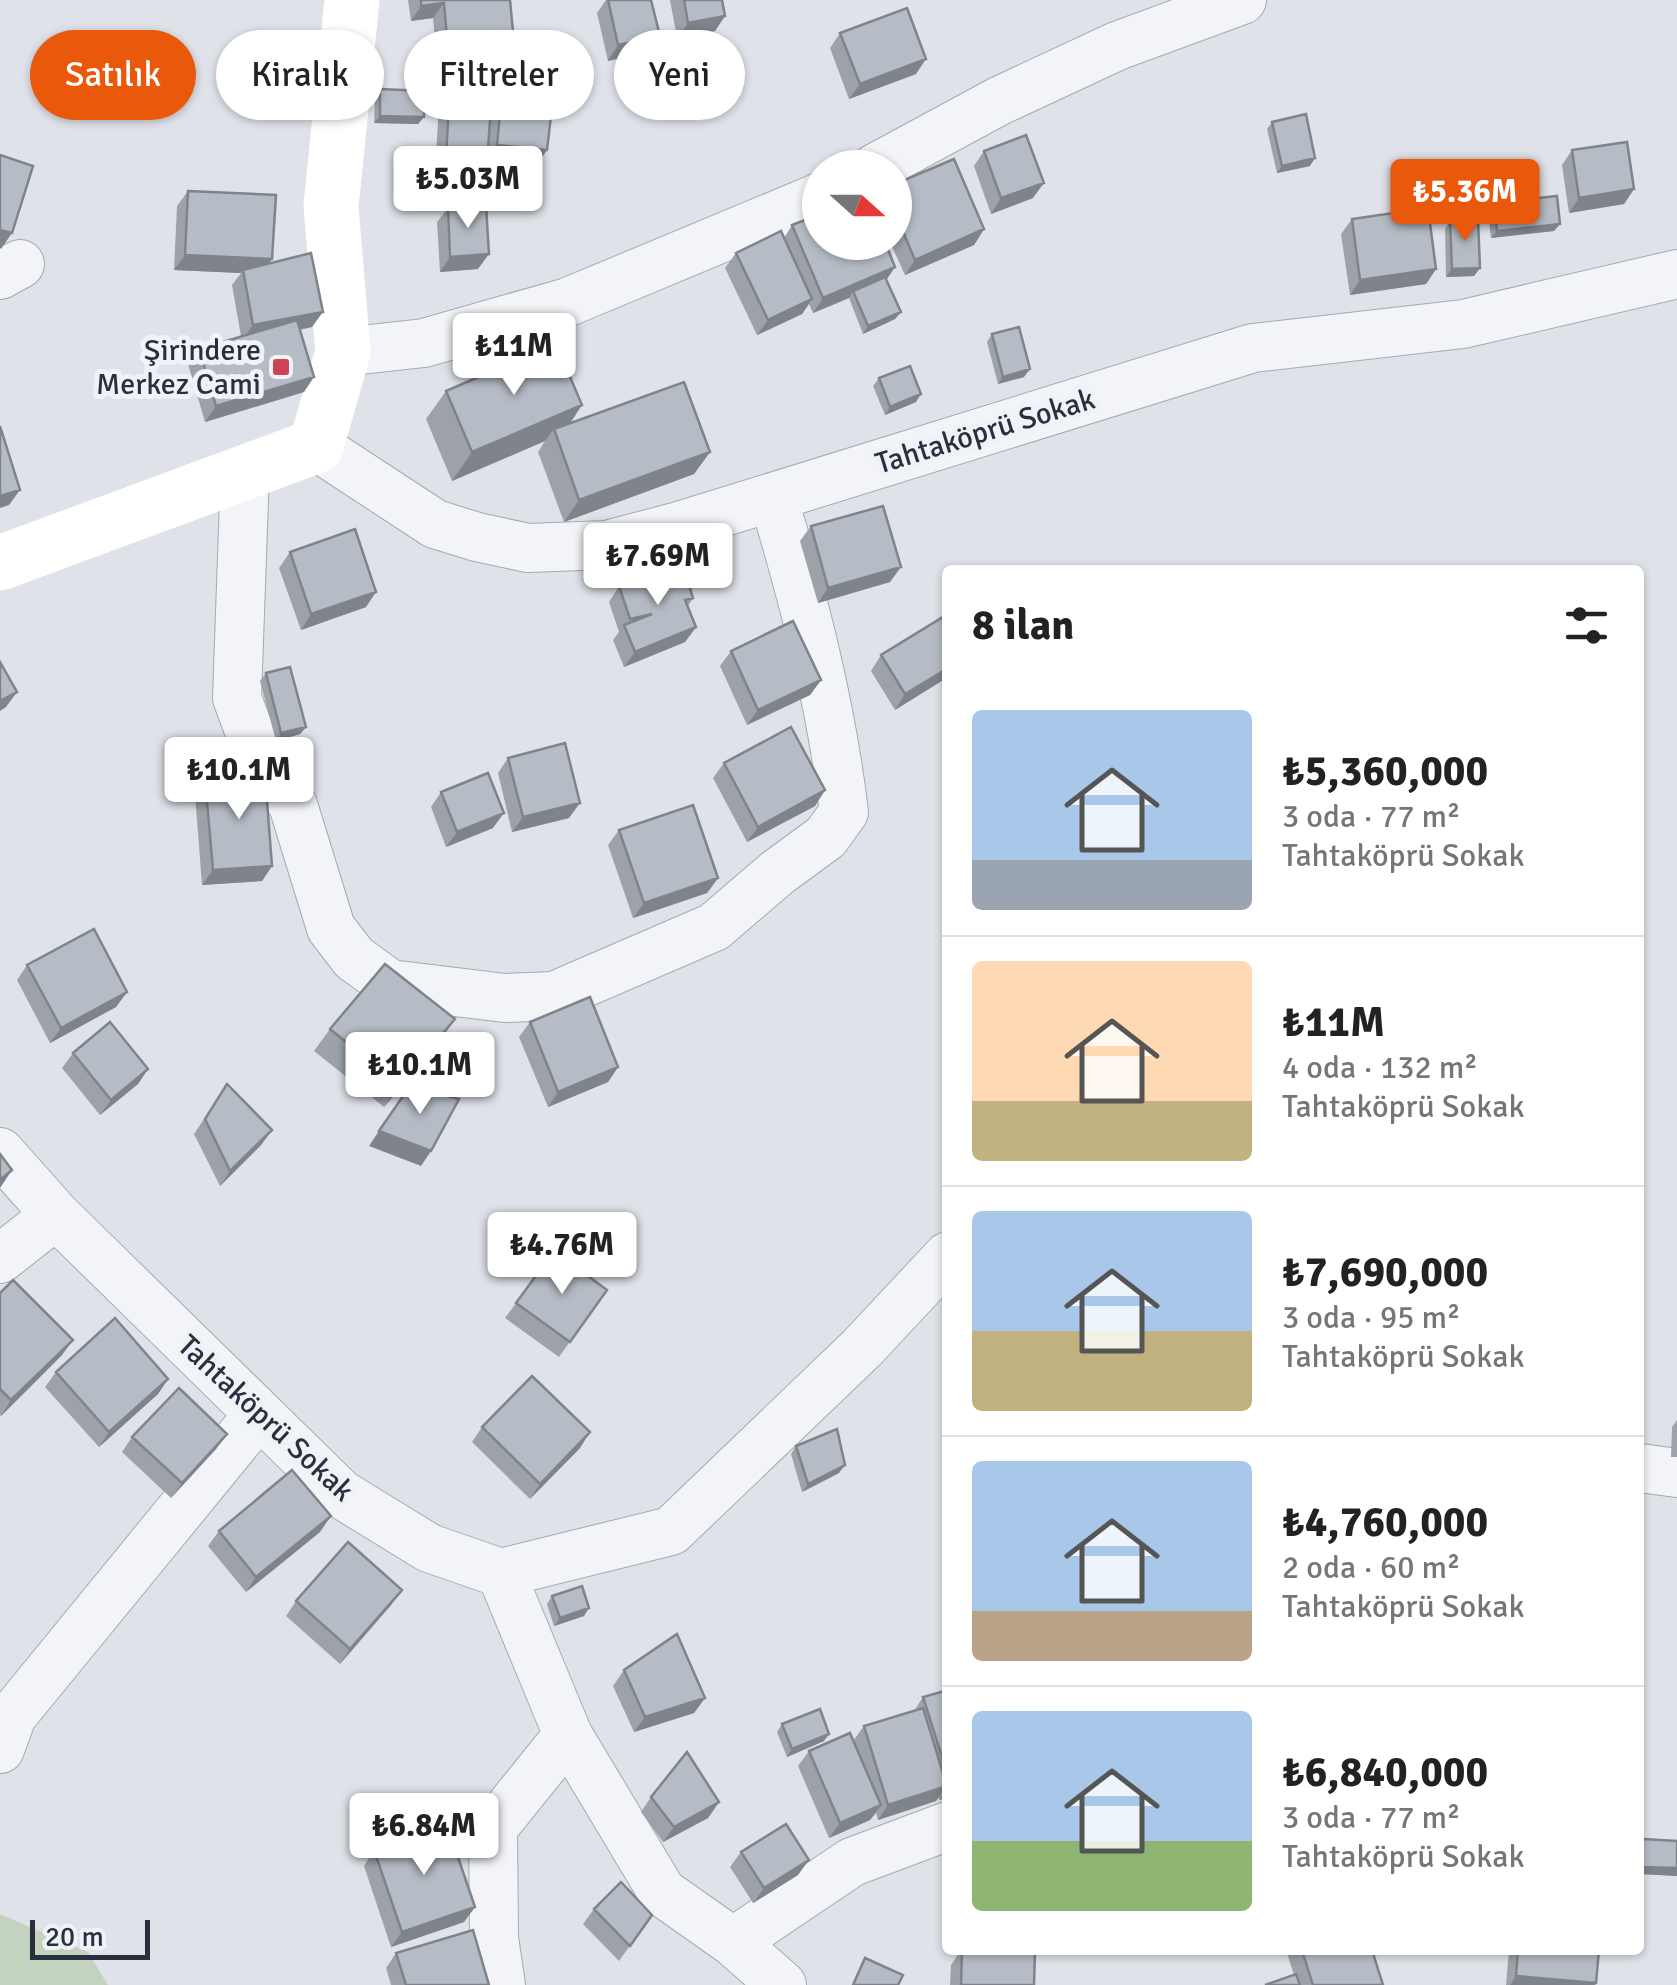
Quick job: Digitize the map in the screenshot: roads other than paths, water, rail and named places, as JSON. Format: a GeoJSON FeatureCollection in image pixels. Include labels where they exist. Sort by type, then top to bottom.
{"type":"FeatureCollection","features":[{"type":"Feature","properties":{"kind":"street"},"geometry":{"type":"LineString","coordinates":[[0,563],[316,446],[344,352],[331,206],[352,0]]}},
{"type":"Feature","properties":{"kind":"street"},"geometry":{"type":"LineString","coordinates":[[908,150],[999,101],[1117,46],[1242,0]]}},
{"type":"Feature","properties":{"kind":"street"},"geometry":{"type":"LineString","coordinates":[[344,352],[424,344],[568,302],[802,204]]}},
{"type":"Feature","properties":{"kind":"street","name":"Tahtaköprü Sokak"},"geometry":{"type":"LineString","coordinates":[[316,446],[435,524],[528,548],[606,545],[1253,348],[1463,324],[1677,274]]}},
{"type":"Feature","properties":{"kind":"street"},"geometry":{"type":"LineString","coordinates":[[245,472],[237,698],[256,752],[292,805],[331,928],[354,958],[390,984],[505,998],[554,996],[714,927],[826,837],[844,812],[836,742],[809,619],[772,497]]}},
{"type":"Feature","properties":{"kind":"street","name":"Tahtaköprü Sokak"},"geometry":{"type":"LineString","coordinates":[[0,1152],[56,1216],[341,1494],[429,1548],[501,1573]]}},
{"type":"Feature","properties":{"kind":"street"},"geometry":{"type":"LineString","coordinates":[[0,1259],[56,1216]]}},
{"type":"Feature","properties":{"kind":"street"},"geometry":{"type":"LineString","coordinates":[[782,1985],[733,1942],[662,1892],[568,1734],[501,1573],[671,1531],[862,1348],[942,1262]]}},
{"type":"Feature","properties":{"kind":"street"},"geometry":{"type":"LineString","coordinates":[[0,1749],[12,1716],[259,1414]]}},
{"type":"Feature","properties":{"kind":"street"},"geometry":{"type":"LineString","coordinates":[[1644,1469],[1677,1473]]}},
{"type":"Feature","properties":{"kind":"street"},"geometry":{"type":"LineString","coordinates":[[501,1985],[494,1938],[494,1828],[568,1734]]}},
{"type":"Feature","properties":{"kind":"street"},"geometry":{"type":"LineString","coordinates":[[733,1942],[852,1862],[942,1828]]}},
{"type":"Feature","properties":{"kind":"place","name":"Şirindere Merkez Cami"},"geometry":{"type":"Point","coordinates":[281,367]}}]}
